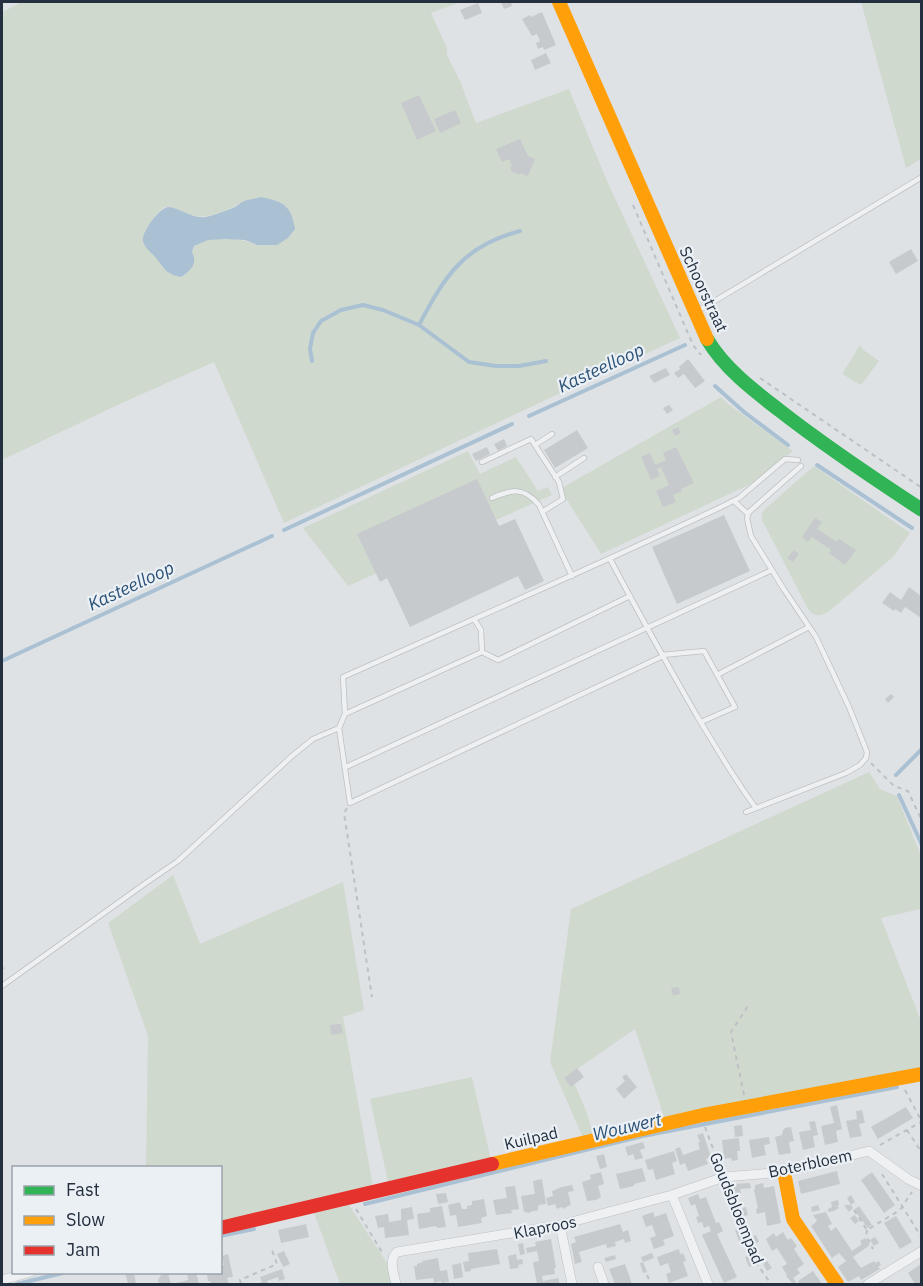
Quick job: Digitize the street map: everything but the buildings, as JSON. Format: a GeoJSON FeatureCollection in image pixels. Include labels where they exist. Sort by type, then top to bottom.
{"type":"FeatureCollection","features":[{"type":"Feature","properties":{"kind":"street","name":"Schoorstraat"},"geometry":{"type":"LineString","coordinates":[[559,2],[694,311],[716,353],[746,385],[817,438],[921,510]]}},
{"type":"Feature","properties":{"kind":"street","name":"Kuilpad"},"geometry":{"type":"LineString","coordinates":[[222,1228],[704,1115],[921,1074]]}},
{"type":"Feature","properties":{"kind":"street","name":"Boterbloem"},"geometry":{"type":"LineString","coordinates":[[723,1177],[784,1172],[869,1151],[920,1187]]}},
{"type":"Feature","properties":{"kind":"street"},"geometry":{"type":"LineString","coordinates":[[784,1172],[793,1219],[837,1284]]}},
{"type":"Feature","properties":{"kind":"street","name":"Klaproos"},"geometry":{"type":"LineString","coordinates":[[393,1255],[397,1251],[561,1225],[672,1196],[723,1177]]}},
{"type":"Feature","properties":{"kind":"street"},"geometry":{"type":"LineString","coordinates":[[672,1196],[708,1284]]}},
{"type":"Feature","properties":{"kind":"street"},"geometry":{"type":"LineString","coordinates":[[561,1225],[572,1284]]}},
{"type":"Feature","properties":{"kind":"street"},"geometry":{"type":"LineString","coordinates":[[868,1284],[921,1251]]}},
{"type":"Feature","properties":{"kind":"street"},"geometry":{"type":"LineString","coordinates":[[393,1255],[396,1284]]}},
{"type":"Feature","properties":{"kind":"street"},"geometry":{"type":"LineString","coordinates":[[598,1267],[604,1284]]}},
{"type":"Feature","properties":{"kind":"street"},"geometry":{"type":"LineString","coordinates":[[2,1280],[24,1274]]}},
{"type":"Feature","properties":{"kind":"lane"},"geometry":{"type":"LineString","coordinates":[[694,311],[703,308],[921,177]]}},
{"type":"Feature","properties":{"kind":"lane"},"geometry":{"type":"LineString","coordinates":[[535,445],[552,434]]}},
{"type":"Feature","properties":{"kind":"lane"},"geometry":{"type":"LineString","coordinates":[[482,462],[531,438],[559,482],[563,499],[542,512]]}},
{"type":"Feature","properties":{"kind":"lane"},"geometry":{"type":"LineString","coordinates":[[555,477],[584,458]]}},
{"type":"Feature","properties":{"kind":"lane"},"geometry":{"type":"LineString","coordinates":[[701,722],[735,707],[704,651],[662,655],[350,803],[339,728],[345,714],[343,676],[610,559],[734,501],[785,459],[798,460]]}},
{"type":"Feature","properties":{"kind":"lane"},"geometry":{"type":"LineString","coordinates":[[746,813],[846,773],[866,759],[867,752],[849,707],[816,637],[751,536],[747,518],[748,514],[801,466]]}},
{"type":"Feature","properties":{"kind":"lane"},"geometry":{"type":"LineString","coordinates":[[492,498],[510,491],[519,491],[531,496],[539,505],[572,576]]}},
{"type":"Feature","properties":{"kind":"lane"},"geometry":{"type":"LineString","coordinates":[[734,501],[748,514]]}},
{"type":"Feature","properties":{"kind":"lane"},"geometry":{"type":"LineString","coordinates":[[610,559],[701,722],[739,786],[756,808]]}},
{"type":"Feature","properties":{"kind":"lane"},"geometry":{"type":"LineString","coordinates":[[346,767],[772,570]]}},
{"type":"Feature","properties":{"kind":"lane"},"geometry":{"type":"LineString","coordinates":[[482,652],[498,660],[630,596]]}},
{"type":"Feature","properties":{"kind":"lane"},"geometry":{"type":"LineString","coordinates":[[474,619],[481,630],[482,652]]}},
{"type":"Feature","properties":{"kind":"lane"},"geometry":{"type":"LineString","coordinates":[[717,675],[809,627]]}},
{"type":"Feature","properties":{"kind":"lane"},"geometry":{"type":"LineString","coordinates":[[345,714],[482,652]]}},
{"type":"Feature","properties":{"kind":"lane"},"geometry":{"type":"LineString","coordinates":[[2,986],[178,861],[292,756],[313,739],[339,728]]}},
{"type":"Feature","properties":{"kind":"path","name":"Schoorstraat"},"geometry":{"type":"LineString","coordinates":[[631,199],[681,319]]}},
{"type":"Feature","properties":{"kind":"path"},"geometry":{"type":"LineString","coordinates":[[759,377],[921,488]]}},
{"type":"Feature","properties":{"kind":"path"},"geometry":{"type":"LineString","coordinates":[[866,759],[894,786],[909,791],[921,820]]}},
{"type":"Feature","properties":{"kind":"path"},"geometry":{"type":"LineString","coordinates":[[350,803],[344,813],[372,997]]}},
{"type":"Feature","properties":{"kind":"path"},"geometry":{"type":"LineString","coordinates":[[746,1107],[731,1032],[748,1006]]}},
{"type":"Feature","properties":{"kind":"path"},"geometry":{"type":"LineString","coordinates":[[869,1151],[921,1122],[898,1078]]}},
{"type":"Feature","properties":{"kind":"path","name":"Goudsbloempad"},"geometry":{"type":"LineString","coordinates":[[706,1130],[755,1261],[771,1284]]}},
{"type":"Feature","properties":{"kind":"path"},"geometry":{"type":"LineString","coordinates":[[907,1130],[921,1154]]}},
{"type":"Feature","properties":{"kind":"path"},"geometry":{"type":"LineString","coordinates":[[880,1171],[921,1238]]}},
{"type":"Feature","properties":{"kind":"path"},"geometry":{"type":"LineString","coordinates":[[867,1230],[900,1210],[920,1187]]}},
{"type":"Feature","properties":{"kind":"path"},"geometry":{"type":"LineString","coordinates":[[349,1198],[383,1254],[393,1255]]}},
{"type":"Feature","properties":{"kind":"path"},"geometry":{"type":"LineString","coordinates":[[854,1210],[867,1230],[866,1236],[873,1248]]}},
{"type":"Feature","properties":{"kind":"path"},"geometry":{"type":"LineString","coordinates":[[241,1284],[240,1280],[277,1264],[272,1250]]}},
{"type":"Feature","properties":{"kind":"path"},"geometry":{"type":"LineString","coordinates":[[647,1275],[651,1284]]}},
{"type":"Feature","properties":{"kind":"shaded area"},"geometry":{"type":"Polygon","coordinates":[[[22,2],[461,2],[431,13],[476,123],[569,89],[607,181],[680,338],[284,523],[214,362],[2,460],[2,12],[22,2]],[[246,200],[220,213],[205,216],[192,215],[166,207],[158,213],[147,228],[156,257],[164,270],[192,252],[194,246],[206,240],[233,239],[257,245],[246,200]]]}},
{"type":"Feature","properties":{"kind":"shaded area"},"geometry":{"type":"Polygon","coordinates":[[[861,2],[921,2],[921,159],[906,168],[861,2]]]}},
{"type":"Feature","properties":{"kind":"shaded area"},"geometry":{"type":"Polygon","coordinates":[[[860,345],[879,361],[861,385],[842,374],[860,345]]]}},
{"type":"Feature","properties":{"kind":"shaded area"},"geometry":{"type":"Polygon","coordinates":[[[721,397],[793,451],[753,483],[601,554],[560,489],[721,397]]]}},
{"type":"Feature","properties":{"kind":"shaded area"},"geometry":{"type":"Polygon","coordinates":[[[468,451],[480,474],[516,457],[538,491],[548,487],[552,495],[348,586],[303,528],[468,451]]]}},
{"type":"Feature","properties":{"kind":"shaded area"},"geometry":{"type":"Polygon","coordinates":[[[814,466],[910,533],[893,557],[830,610],[818,615],[808,609],[762,520],[762,513],[766,508],[814,466]]]}},
{"type":"Feature","properties":{"kind":"shaded area"},"geometry":{"type":"Polygon","coordinates":[[[869,772],[880,789],[897,796],[921,856],[921,909],[881,918],[921,1021],[921,1068],[665,1120],[635,1029],[570,1074],[594,1136],[583,1138],[550,1062],[571,909],[869,772]]]}},
{"type":"Feature","properties":{"kind":"shaded area"},"geometry":{"type":"Polygon","coordinates":[[[173,875],[200,944],[343,882],[364,1010],[343,1017],[373,1187],[222,1222],[222,1166],[146,1166],[148,1036],[108,923],[173,875]]]}},
{"type":"Feature","properties":{"kind":"shaded area"},"geometry":{"type":"Polygon","coordinates":[[[472,1077],[491,1160],[388,1182],[370,1099],[472,1077]]]}},
{"type":"Feature","properties":{"kind":"shaded area"},"geometry":{"type":"Polygon","coordinates":[[[349,1205],[389,1266],[391,1284],[340,1284],[314,1213],[349,1205]]]}},
{"type":"Feature","properties":{"kind":"water"},"geometry":{"type":"Polygon","coordinates":[[[261,197],[281,203],[291,215],[295,229],[288,238],[277,245],[257,245],[245,240],[208,240],[194,246],[192,252],[194,263],[181,277],[166,270],[143,242],[148,226],[166,208],[205,217],[232,208],[246,200],[261,197]]]}},
{"type":"Feature","properties":{"kind":"waterway"},"geometry":{"type":"LineString","coordinates":[[419,325],[447,278],[458,265],[484,245],[520,231]]}},
{"type":"Feature","properties":{"kind":"waterway"},"geometry":{"type":"LineString","coordinates":[[312,361],[310,349],[313,333],[321,321],[341,310],[363,305],[383,310],[419,325],[469,362],[496,366],[519,366],[546,361]]}},
{"type":"Feature","properties":{"kind":"waterway","name":"Kasteelloop"},"geometry":{"type":"LineString","coordinates":[[529,416],[685,345]]}},
{"type":"Feature","properties":{"kind":"waterway","name":"Kasteelloop"},"geometry":{"type":"LineString","coordinates":[[715,386],[744,412],[788,445]]}},
{"type":"Feature","properties":{"kind":"waterway","name":"Kasteelloop"},"geometry":{"type":"LineString","coordinates":[[284,530],[512,424]]}},
{"type":"Feature","properties":{"kind":"waterway","name":"Kasteelloop"},"geometry":{"type":"LineString","coordinates":[[817,465],[912,528]]}},
{"type":"Feature","properties":{"kind":"waterway","name":"Kasteelloop"},"geometry":{"type":"LineString","coordinates":[[2,661],[272,536]]}},
{"type":"Feature","properties":{"kind":"waterway","name":"Wouwert"},"geometry":{"type":"LineString","coordinates":[[896,775],[922,749]]}},
{"type":"Feature","properties":{"kind":"waterway","name":"Wouwert"},"geometry":{"type":"LineString","coordinates":[[899,795],[922,845]]}},
{"type":"Feature","properties":{"kind":"waterway","name":"Wouwert"},"geometry":{"type":"LineString","coordinates":[[365,1204],[643,1136],[897,1087]]}},
{"type":"Feature","properties":{"kind":"waterway","name":"Wouwert"},"geometry":{"type":"LineString","coordinates":[[222,1236],[254,1229]]}},
{"type":"Feature","properties":{"kind":"waterway","name":"Wouwert"},"geometry":{"type":"LineString","coordinates":[[17,1284],[59,1274]]}},
{"type":"Feature","properties":{"kind":"traffic: fast"},"geometry":{"type":"LineString","coordinates":[[707,339],[730,369],[759,395],[867,474],[922,510]]}},
{"type":"Feature","properties":{"kind":"traffic: slow"},"geometry":{"type":"LineString","coordinates":[[559,2],[707,339]]}},
{"type":"Feature","properties":{"kind":"traffic: slow"},"geometry":{"type":"LineString","coordinates":[[492,1164],[703,1115],[922,1074]]}},
{"type":"Feature","properties":{"kind":"traffic: slow"},"geometry":{"type":"LineString","coordinates":[[784,1172],[793,1219],[837,1284]]}},
{"type":"Feature","properties":{"kind":"traffic: jam"},"geometry":{"type":"LineString","coordinates":[[222,1228],[492,1164]]}}]}
